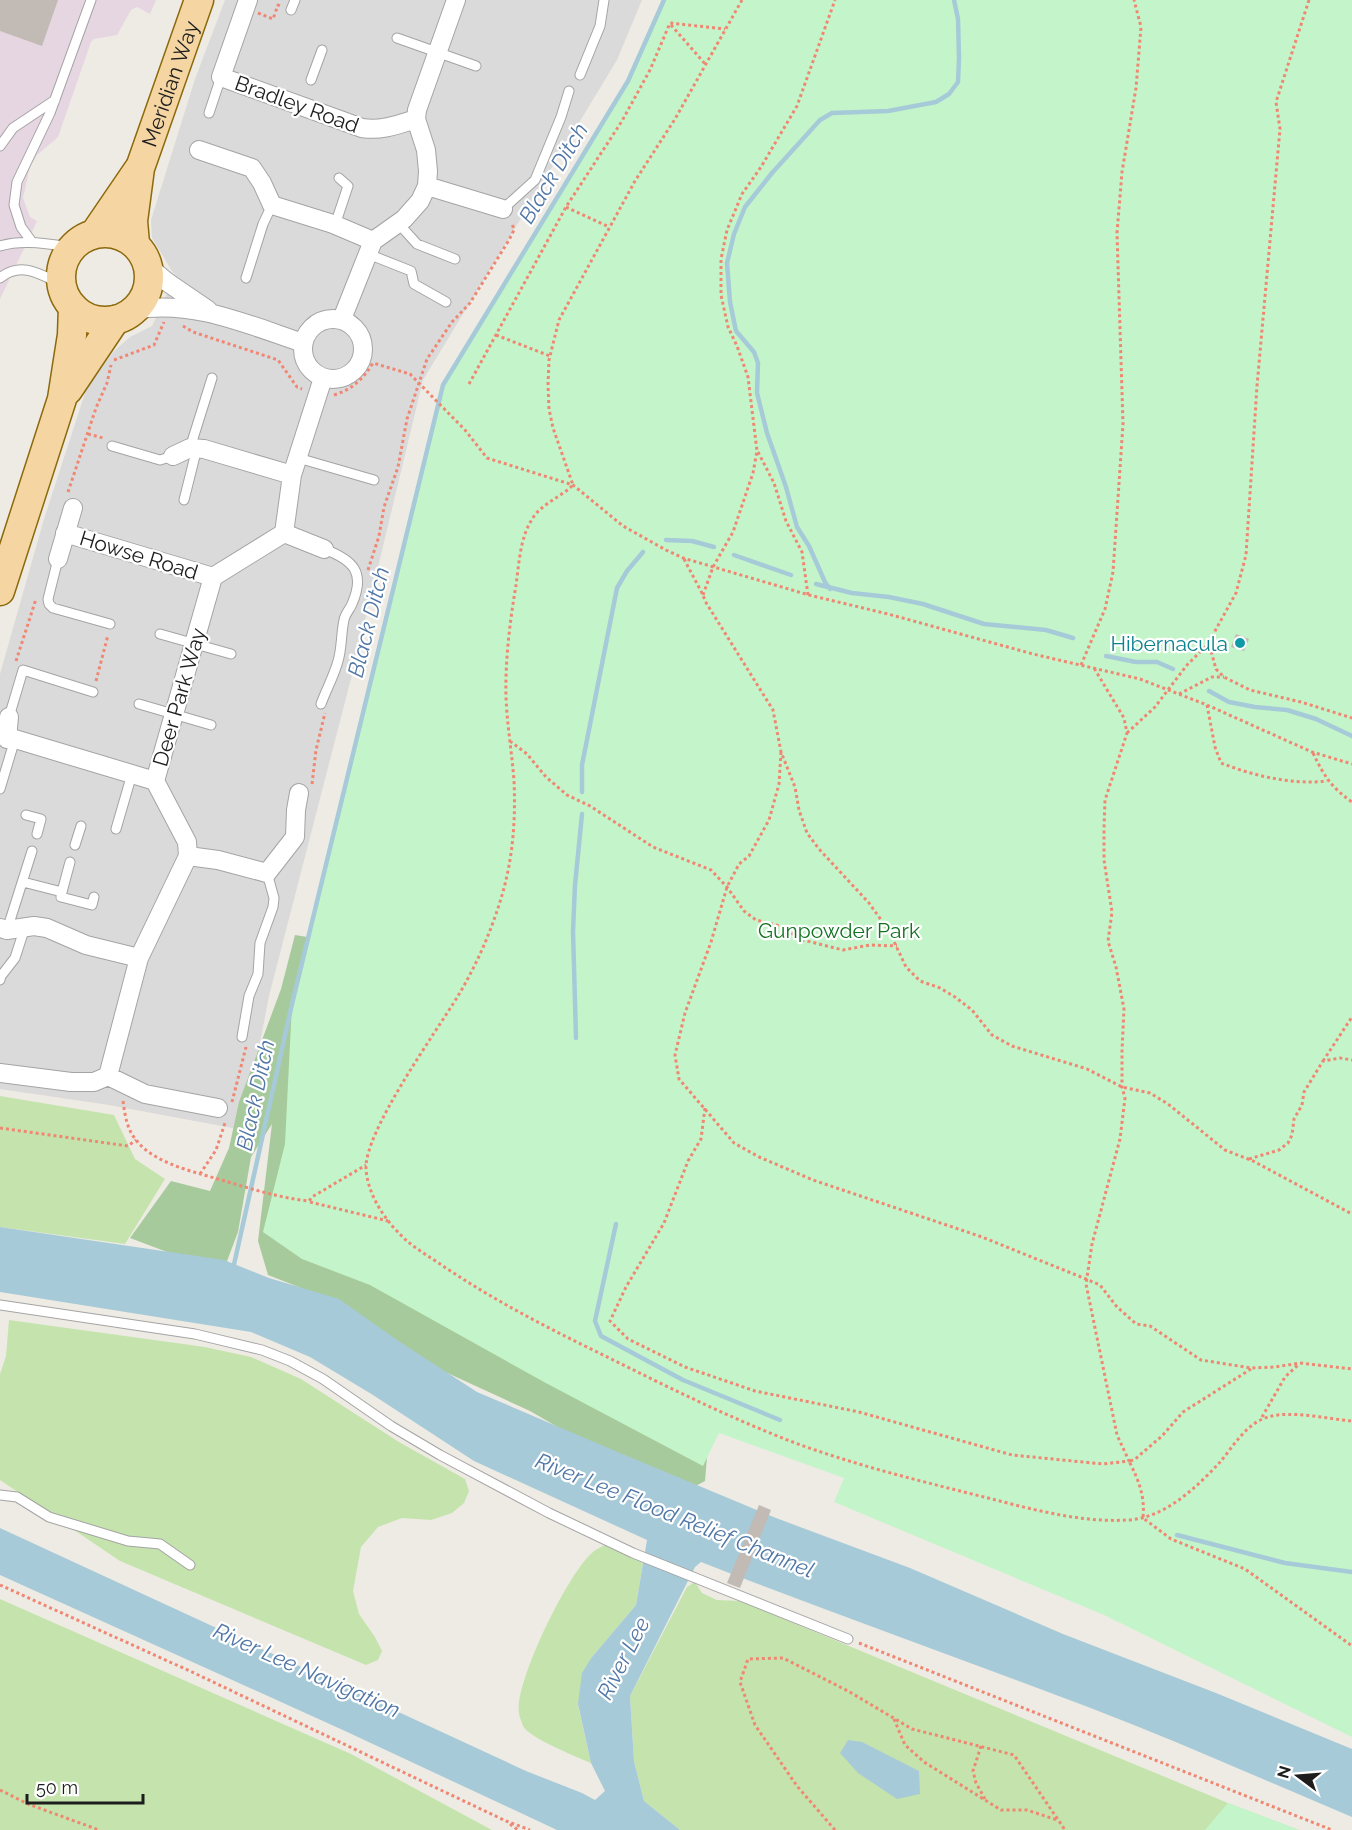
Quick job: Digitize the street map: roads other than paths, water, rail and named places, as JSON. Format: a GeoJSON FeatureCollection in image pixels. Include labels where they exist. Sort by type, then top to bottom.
{"type":"FeatureCollection","features":[{"type":"Feature","properties":{"kind":"main road","name":"Meridian Way"},"geometry":{"type":"LineString","coordinates":[[140,168],[199,0]]}},
{"type":"Feature","properties":{"kind":"main road"},"geometry":{"type":"LineString","coordinates":[[0,591],[62,399],[72,335],[61,270],[64,258],[83,240],[140,168]]}},
{"type":"Feature","properties":{"kind":"main road"},"geometry":{"type":"LineString","coordinates":[[62,399],[124,315],[143,300],[148,287],[133,221],[140,168]]}},
{"type":"Feature","properties":{"kind":"main road"},"geometry":{"type":"LineString","coordinates":[[83,240],[109,232],[122,235],[142,256]]}},
{"type":"Feature","properties":{"kind":"main road"},"geometry":{"type":"LineString","coordinates":[[67,295],[83,316],[96,320],[124,315]]}},
{"type":"Feature","properties":{"kind":"street"},"geometry":{"type":"LineString","coordinates":[[342,320],[370,248],[420,201],[427,186],[426,150],[416,119],[420,98],[456,0]]}},
{"type":"Feature","properties":{"kind":"street","name":"Bradley Road"},"geometry":{"type":"LineString","coordinates":[[247,4],[222,77],[304,100],[362,128],[374,130],[416,119]]}},
{"type":"Feature","properties":{"kind":"street"},"geometry":{"type":"LineString","coordinates":[[199,150],[252,168],[272,205],[335,225],[370,248]]}},
{"type":"Feature","properties":{"kind":"street"},"geometry":{"type":"LineString","coordinates":[[427,186],[503,209]]}},
{"type":"Feature","properties":{"kind":"street"},"geometry":{"type":"LineString","coordinates":[[142,256],[167,282],[212,312]]}},
{"type":"Feature","properties":{"kind":"street"},"geometry":{"type":"LineString","coordinates":[[124,315],[154,306],[212,312],[303,343]]}},
{"type":"Feature","properties":{"kind":"street"},"geometry":{"type":"LineString","coordinates":[[329,318],[342,320],[352,325],[360,335],[363,346],[362,358],[356,369],[347,376],[335,379],[324,378],[314,373],[306,365],[302,354],[303,343],[308,331],[317,322],[329,318]]}},
{"type":"Feature","properties":{"kind":"street"},"geometry":{"type":"LineString","coordinates":[[213,578],[284,533],[295,466],[324,378]]}},
{"type":"Feature","properties":{"kind":"street"},"geometry":{"type":"LineString","coordinates":[[173,456],[194,448],[295,466]]}},
{"type":"Feature","properties":{"kind":"street","name":"Howse Road"},"geometry":{"type":"LineString","coordinates":[[58,560],[73,508]]}},
{"type":"Feature","properties":{"kind":"street","name":"Howse Road"},"geometry":{"type":"LineString","coordinates":[[65,533],[213,578]]}},
{"type":"Feature","properties":{"kind":"street"},"geometry":{"type":"LineString","coordinates":[[284,533],[324,549]]}},
{"type":"Feature","properties":{"kind":"street","name":"Deer Park Way"},"geometry":{"type":"LineString","coordinates":[[188,856],[187,842],[155,781],[213,578]]}},
{"type":"Feature","properties":{"kind":"street"},"geometry":{"type":"LineString","coordinates":[[9,717],[7,740],[155,781]]}},
{"type":"Feature","properties":{"kind":"street"},"geometry":{"type":"LineString","coordinates":[[108,1076],[139,958],[188,856],[218,860],[267,873],[295,837],[299,793]]}},
{"type":"Feature","properties":{"kind":"street"},"geometry":{"type":"LineString","coordinates":[[11,928],[47,928],[86,945],[139,958]]}},
{"type":"Feature","properties":{"kind":"street"},"geometry":{"type":"LineString","coordinates":[[0,1073],[71,1082],[94,1082],[108,1076]]}},
{"type":"Feature","properties":{"kind":"street"},"geometry":{"type":"LineString","coordinates":[[108,1076],[128,1087],[156,1097],[218,1108]]}},
{"type":"Feature","properties":{"kind":"lane"},"geometry":{"type":"LineString","coordinates":[[32,242],[21,227],[14,205],[17,182],[55,100],[91,0]]}},
{"type":"Feature","properties":{"kind":"lane"},"geometry":{"type":"LineString","coordinates":[[580,75],[600,26],[604,0]]}},
{"type":"Feature","properties":{"kind":"lane"},"geometry":{"type":"LineString","coordinates":[[397,38],[476,66]]}},
{"type":"Feature","properties":{"kind":"lane"},"geometry":{"type":"LineString","coordinates":[[311,80],[321,51]]}},
{"type":"Feature","properties":{"kind":"lane"},"geometry":{"type":"LineString","coordinates":[[209,112],[222,77]]}},
{"type":"Feature","properties":{"kind":"lane"},"geometry":{"type":"LineString","coordinates":[[503,209],[535,180],[561,117],[568,91]]}},
{"type":"Feature","properties":{"kind":"lane"},"geometry":{"type":"LineString","coordinates":[[0,146],[13,128],[55,100]]}},
{"type":"Feature","properties":{"kind":"lane"},"geometry":{"type":"LineString","coordinates":[[335,225],[348,186],[339,178]]}},
{"type":"Feature","properties":{"kind":"lane"},"geometry":{"type":"LineString","coordinates":[[246,278],[263,224],[272,205]]}},
{"type":"Feature","properties":{"kind":"lane"},"geometry":{"type":"LineString","coordinates":[[399,223],[417,244],[455,259]]}},
{"type":"Feature","properties":{"kind":"lane"},"geometry":{"type":"LineString","coordinates":[[0,246],[12,243],[83,240]]}},
{"type":"Feature","properties":{"kind":"lane"},"geometry":{"type":"LineString","coordinates":[[370,248],[411,271],[414,284],[446,302]]}},
{"type":"Feature","properties":{"kind":"lane"},"geometry":{"type":"LineString","coordinates":[[0,278],[8,272],[29,269],[67,295]]}},
{"type":"Feature","properties":{"kind":"lane"},"geometry":{"type":"LineString","coordinates":[[184,500],[194,448],[212,378]]}},
{"type":"Feature","properties":{"kind":"lane"},"geometry":{"type":"LineString","coordinates":[[112,446],[160,460],[173,456]]}},
{"type":"Feature","properties":{"kind":"lane"},"geometry":{"type":"LineString","coordinates":[[295,466],[374,480]]}},
{"type":"Feature","properties":{"kind":"lane"},"geometry":{"type":"LineString","coordinates":[[321,704],[338,664],[344,618],[358,588],[356,570],[351,562],[339,554],[324,549]]}},
{"type":"Feature","properties":{"kind":"lane"},"geometry":{"type":"LineString","coordinates":[[58,560],[48,599],[49,604],[53,608],[110,624]]}},
{"type":"Feature","properties":{"kind":"lane"},"geometry":{"type":"LineString","coordinates":[[160,634],[231,654]]}},
{"type":"Feature","properties":{"kind":"lane"},"geometry":{"type":"LineString","coordinates":[[9,717],[23,670],[93,692]]}},
{"type":"Feature","properties":{"kind":"lane"},"geometry":{"type":"LineString","coordinates":[[139,704],[211,725]]}},
{"type":"Feature","properties":{"kind":"lane"},"geometry":{"type":"LineString","coordinates":[[0,789],[7,740]]}},
{"type":"Feature","properties":{"kind":"lane"},"geometry":{"type":"LineString","coordinates":[[116,829],[132,774]]}},
{"type":"Feature","properties":{"kind":"lane"},"geometry":{"type":"LineString","coordinates":[[26,814],[41,819],[37,834]]}},
{"type":"Feature","properties":{"kind":"lane"},"geometry":{"type":"LineString","coordinates":[[75,845],[81,826]]}},
{"type":"Feature","properties":{"kind":"lane"},"geometry":{"type":"LineString","coordinates":[[0,980],[15,958],[11,928],[32,851]]}},
{"type":"Feature","properties":{"kind":"lane"},"geometry":{"type":"LineString","coordinates":[[70,862],[61,897],[92,905],[94,897]]}},
{"type":"Feature","properties":{"kind":"lane"},"geometry":{"type":"LineString","coordinates":[[242,1037],[249,996],[258,974],[260,943],[273,908],[274,898],[267,873]]}},
{"type":"Feature","properties":{"kind":"lane"},"geometry":{"type":"LineString","coordinates":[[23,882],[62,892]]}},
{"type":"Feature","properties":{"kind":"lane"},"geometry":{"type":"LineString","coordinates":[[0,1305],[195,1334],[271,1353],[323,1379],[391,1426],[440,1455],[549,1513],[633,1553],[848,1639]]}},
{"type":"Feature","properties":{"kind":"lane"},"geometry":{"type":"LineString","coordinates":[[0,1495],[17,1497],[49,1518],[128,1541],[160,1544],[190,1565]]}},
{"type":"Feature","properties":{"kind":"water"},"geometry":{"type":"Polygon","coordinates":[[[0,1227],[224,1260],[269,1278],[339,1299],[477,1392],[776,1518],[910,1568],[1063,1634],[1352,1749],[1352,1817],[1121,1720],[701,1562],[695,1567],[630,1696],[634,1761],[644,1801],[680,1830],[557,1830],[0,1575],[0,1528],[526,1771],[595,1800],[605,1791],[591,1763],[578,1704],[582,1673],[592,1657],[636,1605],[647,1540],[474,1461],[310,1357],[251,1332],[0,1292],[0,1227]]]}},
{"type":"Feature","properties":{"kind":"water"},"geometry":{"type":"Polygon","coordinates":[[[848,1740],[862,1742],[919,1771],[920,1794],[897,1799],[858,1773],[840,1753],[848,1740]]]}},
{"type":"Feature","properties":{"kind":"waterway","name":"Black Ditch"},"geometry":{"type":"LineString","coordinates":[[233,1269],[292,1004],[443,385],[628,81],[664,0]]}},
{"type":"Feature","properties":{"kind":"waterway"},"geometry":{"type":"LineString","coordinates":[[830,589],[797,527],[767,433],[757,393],[758,363],[754,352],[736,331],[730,302],[727,263],[734,234],[745,207],[820,120],[832,113],[888,111],[936,102],[949,94],[958,82],[958,19],[954,0]]}},
{"type":"Feature","properties":{"kind":"waterway"},"geometry":{"type":"LineString","coordinates":[[666,540],[692,541],[714,547]]}},
{"type":"Feature","properties":{"kind":"waterway"},"geometry":{"type":"LineString","coordinates":[[582,792],[582,765],[617,588],[627,571],[643,552]]}},
{"type":"Feature","properties":{"kind":"waterway"},"geometry":{"type":"LineString","coordinates":[[734,555],[791,575]]}},
{"type":"Feature","properties":{"kind":"waterway"},"geometry":{"type":"LineString","coordinates":[[816,584],[852,593],[923,604],[984,624],[1046,630],[1073,638]]}},
{"type":"Feature","properties":{"kind":"waterway"},"geometry":{"type":"LineString","coordinates":[[1106,656],[1136,662],[1157,662],[1173,669]]}},
{"type":"Feature","properties":{"kind":"waterway"},"geometry":{"type":"LineString","coordinates":[[1209,691],[1229,702],[1287,710],[1316,719],[1352,736]]}},
{"type":"Feature","properties":{"kind":"waterway"},"geometry":{"type":"LineString","coordinates":[[576,1038],[573,931],[582,814]]}},
{"type":"Feature","properties":{"kind":"waterway"},"geometry":{"type":"LineString","coordinates":[[616,1224],[595,1321],[601,1336],[683,1380],[780,1420]]}},
{"type":"Feature","properties":{"kind":"waterway"},"geometry":{"type":"LineString","coordinates":[[1177,1535],[1285,1563],[1352,1572]]}},
{"type":"Feature","properties":{"kind":"place","name":"Hibernacula"},"geometry":{"type":"Point","coordinates":[1240,643]}},
{"type":"Feature","properties":{"kind":"park label","name":"Gunpowder Park"},"geometry":{"type":"Point","coordinates":[839,930]}},
{"type":"Feature","properties":{"kind":"water label","name":"River Lee Flood Relief Channel"},"geometry":{"type":"Point","coordinates":[675,1515]}},
{"type":"Feature","properties":{"kind":"water label","name":"River Lee"},"geometry":{"type":"Point","coordinates":[623,1658]}},
{"type":"Feature","properties":{"kind":"water label","name":"River Lee Navigation"},"geometry":{"type":"Point","coordinates":[307,1670]}}]}
